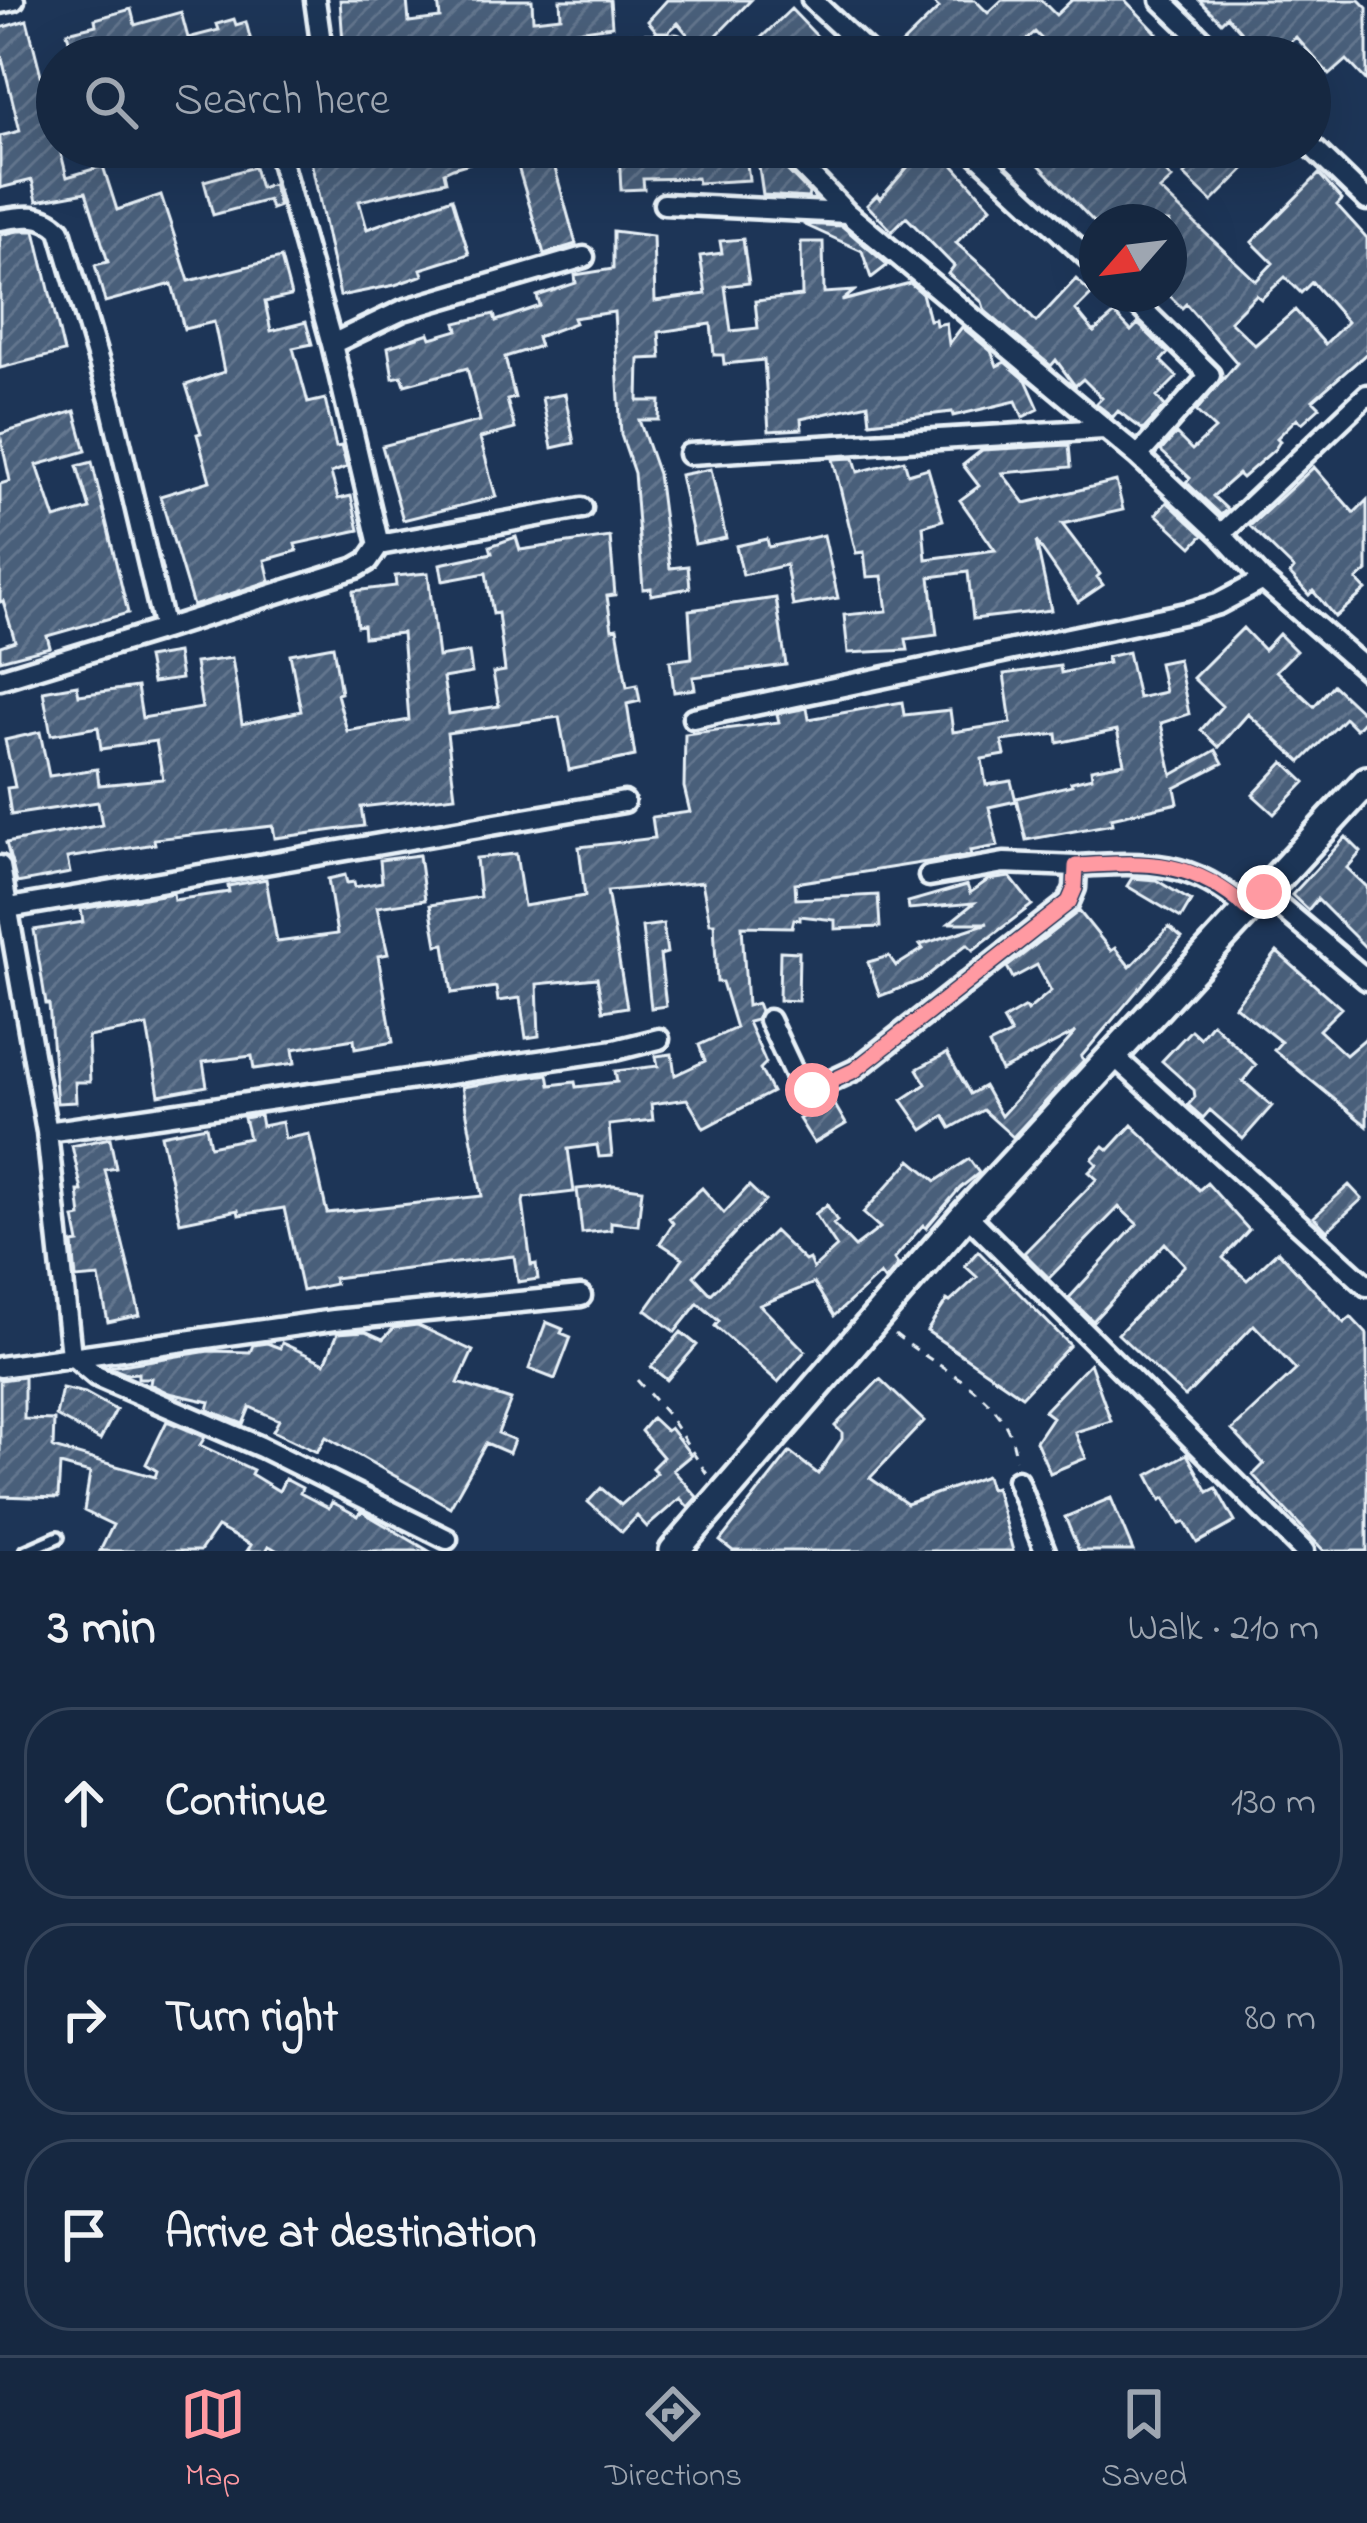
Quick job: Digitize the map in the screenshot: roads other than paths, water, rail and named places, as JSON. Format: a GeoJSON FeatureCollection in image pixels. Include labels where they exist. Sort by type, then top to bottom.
{"type":"FeatureCollection","features":[{"type":"Feature","properties":{"kind":"street"},"geometry":{"type":"LineString","coordinates":[[0,2],[14,0]]}},
{"type":"Feature","properties":{"kind":"street"},"geometry":{"type":"LineString","coordinates":[[315,0],[320,36]]}},
{"type":"Feature","properties":{"kind":"street"},"geometry":{"type":"LineString","coordinates":[[812,0],[851,36]]}},
{"type":"Feature","properties":{"kind":"street"},"geometry":{"type":"LineString","coordinates":[[1161,0],[1198,36]]}},
{"type":"Feature","properties":{"kind":"street"},"geometry":{"type":"LineString","coordinates":[[1331,165],[1367,200]]}},
{"type":"Feature","properties":{"kind":"street"},"geometry":{"type":"LineString","coordinates":[[283,168],[332,344],[379,545]]}},
{"type":"Feature","properties":{"kind":"street"},"geometry":{"type":"LineString","coordinates":[[804,168],[848,213],[1138,456],[1263,580],[1367,670]]}},
{"type":"Feature","properties":{"kind":"street"},"geometry":{"type":"LineString","coordinates":[[992,168],[1079,249]]}},
{"type":"Feature","properties":{"kind":"street"},"geometry":{"type":"LineString","coordinates":[[664,204],[848,213]]}},
{"type":"Feature","properties":{"kind":"street"},"geometry":{"type":"LineString","coordinates":[[0,220],[32,215],[50,219],[60,230],[110,400],[164,629]]}},
{"type":"Feature","properties":{"kind":"street"},"geometry":{"type":"LineString","coordinates":[[332,344],[403,310],[584,257]]}},
{"type":"Feature","properties":{"kind":"street"},"geometry":{"type":"LineString","coordinates":[[1138,456],[1210,375],[1145,312]]}},
{"type":"Feature","properties":{"kind":"street"},"geometry":{"type":"LineString","coordinates":[[1221,534],[1367,394]]}},
{"type":"Feature","properties":{"kind":"street"},"geometry":{"type":"LineString","coordinates":[[688,454],[1104,429]]}},
{"type":"Feature","properties":{"kind":"street"},"geometry":{"type":"LineString","coordinates":[[0,679],[356,568],[379,545],[582,508]]}},
{"type":"Feature","properties":{"kind":"street"},"geometry":{"type":"LineString","coordinates":[[693,718],[1191,612],[1218,604],[1263,580]]}},
{"type":"Feature","properties":{"kind":"street"},"geometry":{"type":"LineString","coordinates":[[674,1551],[967,1214],[1367,781]]}},
{"type":"Feature","properties":{"kind":"street"},"geometry":{"type":"LineString","coordinates":[[9,908],[624,802]]}},
{"type":"Feature","properties":{"kind":"street"},"geometry":{"type":"LineString","coordinates":[[929,876],[1004,863],[1146,862],[1178,867],[1233,896],[1256,901],[1367,980]]}},
{"type":"Feature","properties":{"kind":"street"},"geometry":{"type":"LineString","coordinates":[[0,866],[47,1132],[71,1355],[96,1376],[261,1447],[447,1539]]}},
{"type":"Feature","properties":{"kind":"street"},"geometry":{"type":"LineString","coordinates":[[769,1020],[800,1086],[812,1090],[843,1077],[1069,902],[1076,866]]}},
{"type":"Feature","properties":{"kind":"street"},"geometry":{"type":"LineString","coordinates":[[47,1132],[591,1054],[659,1039]]}},
{"type":"Feature","properties":{"kind":"street"},"geometry":{"type":"LineString","coordinates":[[1115,1057],[1367,1286]]}},
{"type":"Feature","properties":{"kind":"street"},"geometry":{"type":"LineString","coordinates":[[967,1214],[1304,1551]]}},
{"type":"Feature","properties":{"kind":"street"},"geometry":{"type":"LineString","coordinates":[[0,1367],[334,1320],[581,1296]]}},
{"type":"Feature","properties":{"kind":"street"},"geometry":{"type":"LineString","coordinates":[[1017,1480],[1045,1551]]}},
{"type":"Feature","properties":{"kind":"lane"},"geometry":{"type":"LineString","coordinates":[[26,1551],[58,1537]]}}]}
